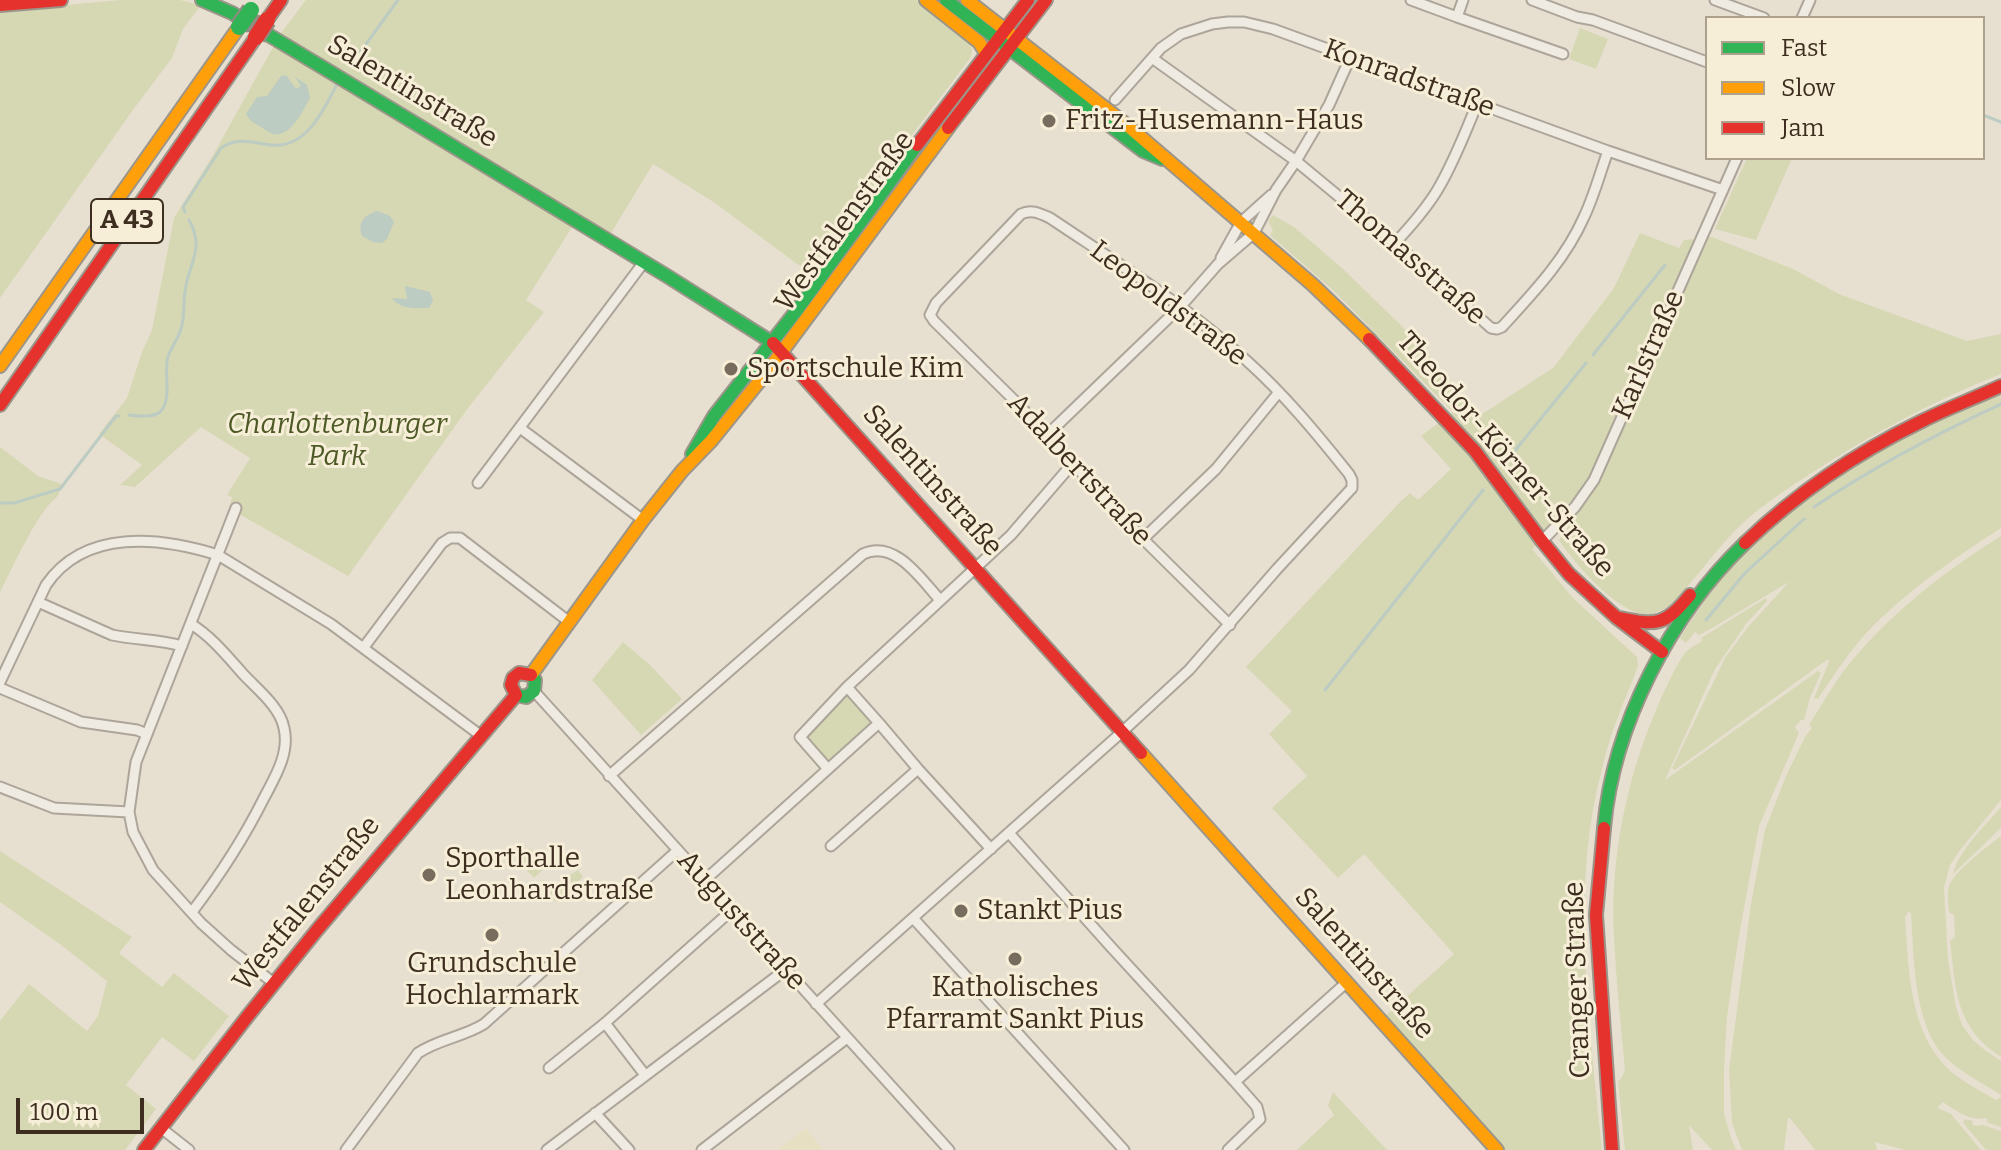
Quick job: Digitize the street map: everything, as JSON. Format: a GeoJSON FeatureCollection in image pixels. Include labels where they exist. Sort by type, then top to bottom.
{"type":"FeatureCollection","features":[{"type":"Feature","properties":{"kind":"main road"},"geometry":{"type":"LineString","coordinates":[[0,5],[61,0]]}},
{"type":"Feature","properties":{"kind":"main road","name":"Salentinstraße"},"geometry":{"type":"LineString","coordinates":[[202,0],[232,13],[644,262],[776,347],[1497,1150]]}},
{"type":"Feature","properties":{"kind":"main road","name":"A 43"},"geometry":{"type":"LineString","coordinates":[[0,405],[281,0]]}},
{"type":"Feature","properties":{"kind":"main road"},"geometry":{"type":"LineString","coordinates":[[926,0],[979,42],[986,53]]}},
{"type":"Feature","properties":{"kind":"main road","name":"Theodor-Körner-Straße"},"geometry":{"type":"LineString","coordinates":[[946,0],[1007,39],[1137,133],[1313,285],[1382,351],[1491,470],[1569,574],[1617,618],[1662,652]]}},
{"type":"Feature","properties":{"kind":"main road","name":"Theodor-Körner-Straße"},"geometry":{"type":"LineString","coordinates":[[967,0],[1007,39]]}},
{"type":"Feature","properties":{"kind":"main road","name":"Westfalenstraße"},"geometry":{"type":"LineString","coordinates":[[776,347],[911,176],[1007,39],[1028,0]]}},
{"type":"Feature","properties":{"kind":"main road","name":"Westfalenstraße"},"geometry":{"type":"LineString","coordinates":[[144,1150],[353,887],[516,695],[511,685],[513,678],[519,673],[532,683],[568,621],[643,520],[682,471],[711,441],[986,53],[1007,39],[1046,0]]}},
{"type":"Feature","properties":{"kind":"main road","name":"A 43"},"geometry":{"type":"LineString","coordinates":[[0,366],[254,5]]}},
{"type":"Feature","properties":{"kind":"main road","name":"Cranger Straße"},"geometry":{"type":"LineString","coordinates":[[1612,1150],[1596,915],[1605,813],[1616,762],[1634,708],[1662,652],[1706,585],[1768,521],[1811,487],[1873,447],[2001,386]]}},
{"type":"Feature","properties":{"kind":"main road","name":"Cranger Straße"},"geometry":{"type":"LineString","coordinates":[[1617,618],[1651,623],[1673,616],[1751,529],[1768,521]]}},
{"type":"Feature","properties":{"kind":"street"},"geometry":{"type":"LineString","coordinates":[[1411,0],[1563,54]]}},
{"type":"Feature","properties":{"kind":"street"},"geometry":{"type":"LineString","coordinates":[[1457,17],[1463,0]]}},
{"type":"Feature","properties":{"kind":"street"},"geometry":{"type":"LineString","coordinates":[[1532,0],[1705,61]]}},
{"type":"Feature","properties":{"kind":"street"},"geometry":{"type":"LineString","coordinates":[[1718,0],[1759,16]]}},
{"type":"Feature","properties":{"kind":"street","name":"Konradstraße"},"geometry":{"type":"LineString","coordinates":[[1115,100],[1171,41],[1212,24],[1244,22],[1273,29],[1723,190]]}},
{"type":"Feature","properties":{"kind":"street","name":"Thomasstraße"},"geometry":{"type":"LineString","coordinates":[[1152,58],[1296,161],[1491,328],[1502,327],[1538,288],[1565,251],[1586,214],[1608,151]]}},
{"type":"Feature","properties":{"kind":"street"},"geometry":{"type":"LineString","coordinates":[[1047,435],[1181,306],[1218,264],[1254,233],[1276,190],[1329,105],[1350,58]]}},
{"type":"Feature","properties":{"kind":"street"},"geometry":{"type":"LineString","coordinates":[[1395,243],[1424,211],[1437,191],[1477,104]]}},
{"type":"Feature","properties":{"kind":"street","name":"Karlstraße"},"geometry":{"type":"LineString","coordinates":[[1542,541],[1575,507],[1594,480],[1736,160]]}},
{"type":"Feature","properties":{"kind":"street"},"geometry":{"type":"LineString","coordinates":[[1218,264],[1241,222],[1276,190]]}},
{"type":"Feature","properties":{"kind":"street","name":"Leopoldstraße"},"geometry":{"type":"LineString","coordinates":[[816,1004],[1189,670],[1352,488],[1349,474],[1301,414],[1247,360],[1181,306],[1039,212],[1021,214],[936,303],[930,315]]}},
{"type":"Feature","properties":{"kind":"street"},"geometry":{"type":"LineString","coordinates":[[478,483],[644,262]]}},
{"type":"Feature","properties":{"kind":"street","name":"Adalbertstraße"},"geometry":{"type":"LineString","coordinates":[[930,315],[1143,539],[1230,625]]}},
{"type":"Feature","properties":{"kind":"street"},"geometry":{"type":"LineString","coordinates":[[1143,539],[1216,469],[1279,392]]}},
{"type":"Feature","properties":{"kind":"street"},"geometry":{"type":"LineString","coordinates":[[520,428],[643,520]]}},
{"type":"Feature","properties":{"kind":"street"},"geometry":{"type":"LineString","coordinates":[[828,769],[800,737],[847,687],[1011,535],[1073,463]]}},
{"type":"Feature","properties":{"kind":"street"},"geometry":{"type":"LineString","coordinates":[[236,508],[136,762],[129,812],[133,832],[153,870],[231,950],[275,984]]}},
{"type":"Feature","properties":{"kind":"street"},"geometry":{"type":"LineString","coordinates":[[364,647],[442,543],[454,537],[460,538],[568,621]]}},
{"type":"Feature","properties":{"kind":"street"},"geometry":{"type":"LineString","coordinates":[[147,734],[81,722],[0,685],[46,585],[61,567],[99,546],[136,540],[218,555],[331,624],[480,735]]}},
{"type":"Feature","properties":{"kind":"street"},"geometry":{"type":"LineString","coordinates":[[609,776],[863,554],[880,550],[890,553],[910,568],[940,600]]}},
{"type":"Feature","properties":{"kind":"street"},"geometry":{"type":"LineString","coordinates":[[38,602],[112,635],[165,640],[182,646]]}},
{"type":"Feature","properties":{"kind":"street"},"geometry":{"type":"LineString","coordinates":[[191,624],[208,635],[278,713],[286,741],[280,765],[249,828],[223,871],[192,912]]}},
{"type":"Feature","properties":{"kind":"street","name":"Auguststraße"},"geometry":{"type":"LineString","coordinates":[[532,683],[609,776],[949,1150]]}},
{"type":"Feature","properties":{"kind":"street"},"geometry":{"type":"LineString","coordinates":[[847,687],[991,849]]}},
{"type":"Feature","properties":{"kind":"street"},"geometry":{"type":"LineString","coordinates":[[705,880],[879,723]]}},
{"type":"Feature","properties":{"kind":"street"},"geometry":{"type":"LineString","coordinates":[[831,846],[918,769]]}},
{"type":"Feature","properties":{"kind":"street"},"geometry":{"type":"LineString","coordinates":[[0,787],[54,808],[129,812]]}},
{"type":"Feature","properties":{"kind":"street"},"geometry":{"type":"LineString","coordinates":[[1009,833],[1257,1107],[1260,1119],[1228,1150]]}},
{"type":"Feature","properties":{"kind":"street"},"geometry":{"type":"LineString","coordinates":[[346,1150],[418,1053],[469,1034],[484,1024],[678,850]]}},
{"type":"Feature","properties":{"kind":"street"},"geometry":{"type":"LineString","coordinates":[[549,1068],[605,1023],[732,910]]}},
{"type":"Feature","properties":{"kind":"street"},"geometry":{"type":"LineString","coordinates":[[913,918],[1124,1150]]}},
{"type":"Feature","properties":{"kind":"street"},"geometry":{"type":"LineString","coordinates":[[547,1150],[785,970]]}},
{"type":"Feature","properties":{"kind":"street"},"geometry":{"type":"LineString","coordinates":[[1235,1082],[1347,982]]}},
{"type":"Feature","properties":{"kind":"street"},"geometry":{"type":"LineString","coordinates":[[605,1023],[645,1075]]}},
{"type":"Feature","properties":{"kind":"street"},"geometry":{"type":"LineString","coordinates":[[702,1150],[847,1038]]}},
{"type":"Feature","properties":{"kind":"street"},"geometry":{"type":"LineString","coordinates":[[595,1113],[629,1150]]}},
{"type":"Feature","properties":{"kind":"street"},"geometry":{"type":"LineString","coordinates":[[161,1128],[189,1150]]}},
{"type":"Feature","properties":{"kind":"shaded area"},"geometry":{"type":"Polygon","coordinates":[[[286,75],[296,89],[301,86],[295,77],[307,85],[310,98],[291,128],[273,134],[252,122],[246,114],[257,97],[267,96],[281,76],[286,75]]]}},
{"type":"Feature","properties":{"kind":"shaded area"},"geometry":{"type":"Polygon","coordinates":[[[377,211],[390,216],[394,222],[382,243],[362,236],[361,231],[363,220],[377,211]]]}},
{"type":"Feature","properties":{"kind":"shaded area"},"geometry":{"type":"Polygon","coordinates":[[[405,286],[430,292],[433,301],[429,308],[409,308],[396,302],[392,298],[407,299],[405,286]]]}},
{"type":"Feature","properties":{"kind":"shaded area"},"geometry":{"type":"Polygon","coordinates":[[[806,1128],[823,1150],[778,1150],[806,1128]]]}},
{"type":"Feature","properties":{"kind":"green space"},"geometry":{"type":"Polygon","coordinates":[[[121,0],[180,0],[201,5],[183,29],[172,58],[0,298],[0,11],[121,0]]]}},
{"type":"Feature","properties":{"kind":"green space","name":"Charlottenburger Park"},"geometry":{"type":"Polygon","coordinates":[[[306,0],[916,0],[961,34],[970,44],[972,52],[808,272],[715,203],[653,164],[611,233],[450,136],[444,146],[574,224],[526,300],[544,312],[468,408],[348,576],[241,515],[230,505],[232,497],[227,495],[250,458],[201,427],[135,487],[120,485],[142,465],[99,434],[127,398],[152,330],[174,218],[281,33],[306,0]]]}},
{"type":"Feature","properties":{"kind":"green space"},"geometry":{"type":"Polygon","coordinates":[[[1580,28],[1608,39],[1596,69],[1569,59],[1580,28]]]}},
{"type":"Feature","properties":{"kind":"green space"},"geometry":{"type":"Polygon","coordinates":[[[1746,160],[1791,160],[1756,240],[1715,229],[1746,160]]]}},
{"type":"Feature","properties":{"kind":"green space"},"geometry":{"type":"Polygon","coordinates":[[[1273,215],[1294,227],[1342,268],[1413,337],[1479,416],[1553,368],[1614,288],[1640,233],[1679,248],[1684,240],[1712,237],[1793,269],[1839,294],[1967,341],[2001,334],[2001,374],[1928,406],[1881,431],[1760,508],[1725,541],[1672,603],[1659,611],[1638,613],[1626,607],[1599,587],[1575,562],[1559,540],[1576,515],[1573,512],[1532,549],[1573,598],[1637,657],[1638,666],[1613,730],[1604,763],[1592,816],[1586,863],[1585,959],[1602,1150],[1501,1150],[1383,1018],[1454,954],[1364,854],[1338,878],[1272,808],[1307,776],[1269,734],[1292,711],[1246,667],[1400,502],[1410,493],[1418,500],[1451,469],[1421,436],[1453,412],[1334,291],[1270,235],[1273,230],[1268,221],[1273,215]]]}},
{"type":"Feature","properties":{"kind":"green space"},"geometry":{"type":"Polygon","coordinates":[[[2001,391],[2001,528],[1946,565],[1892,608],[1855,646],[1818,699],[1814,698],[1828,659],[1675,770],[1672,768],[1725,658],[1789,582],[1707,631],[1699,635],[1695,632],[1686,643],[1680,638],[1731,567],[1778,520],[1837,476],[1868,456],[2001,391]]]}},
{"type":"Feature","properties":{"kind":"green space"},"geometry":{"type":"Polygon","coordinates":[[[0,447],[38,476],[62,484],[58,496],[34,526],[0,592],[0,447]]]}},
{"type":"Feature","properties":{"kind":"green space"},"geometry":{"type":"Polygon","coordinates":[[[2001,536],[2001,800],[1950,865],[1944,888],[1948,960],[1956,1007],[1962,1025],[1973,1040],[2001,1061],[2001,1095],[1957,1067],[1934,1042],[1926,1026],[1917,988],[1911,913],[1908,912],[1905,917],[1912,992],[1922,1029],[1940,1060],[1952,1072],[1996,1100],[2001,1097],[2001,1127],[1986,1122],[1986,1118],[1963,1114],[1943,1102],[1937,1108],[1951,1114],[1981,1150],[1905,1150],[1875,1142],[1877,1150],[1815,1150],[1788,1118],[1784,1150],[1742,1150],[1732,1123],[1729,1070],[1751,904],[1765,830],[1786,776],[1812,728],[1809,725],[1839,678],[1866,644],[1920,594],[2001,536]]]}},
{"type":"Feature","properties":{"kind":"green space"},"geometry":{"type":"Polygon","coordinates":[[[1766,598],[1767,601],[1746,624],[1715,669],[1665,780],[1818,671],[1821,673],[1804,720],[1795,727],[1799,733],[1759,826],[1738,941],[1727,1017],[1724,1069],[1724,1114],[1736,1150],[1712,1150],[1689,1125],[1693,1150],[1625,1150],[1618,1082],[1625,1070],[1613,907],[1618,849],[1628,792],[1656,710],[1684,655],[1702,641],[1701,638],[1766,598]]]}},
{"type":"Feature","properties":{"kind":"green space"},"geometry":{"type":"Polygon","coordinates":[[[623,642],[682,699],[641,735],[592,680],[623,642]]]}},
{"type":"Feature","properties":{"kind":"green space"},"geometry":{"type":"Polygon","coordinates":[[[845,694],[870,720],[870,726],[831,760],[826,760],[806,736],[845,694]]]}},
{"type":"Feature","properties":{"kind":"green space"},"geometry":{"type":"Polygon","coordinates":[[[2001,807],[2001,828],[1953,874],[1966,847],[2001,807]]]}},
{"type":"Feature","properties":{"kind":"green space"},"geometry":{"type":"Polygon","coordinates":[[[2001,836],[2001,1057],[1974,1033],[1960,1006],[1950,941],[1955,937],[1954,915],[1949,912],[1948,896],[1949,886],[1957,873],[2001,836]]]}},
{"type":"Feature","properties":{"kind":"green space"},"geometry":{"type":"Polygon","coordinates":[[[530,848],[547,866],[534,878],[517,859],[530,848]]]}},
{"type":"Feature","properties":{"kind":"green space"},"geometry":{"type":"Polygon","coordinates":[[[0,851],[132,937],[119,953],[162,987],[174,973],[229,1016],[194,1061],[162,1037],[126,1085],[156,1109],[125,1150],[0,1150],[0,1021],[29,984],[87,1031],[98,1016],[107,981],[0,902],[0,851]]]}},
{"type":"Feature","properties":{"kind":"green space"},"geometry":{"type":"Polygon","coordinates":[[[578,870],[583,877],[556,902],[538,885],[543,880],[553,891],[557,883],[578,870]]]}},
{"type":"Feature","properties":{"kind":"green space"},"geometry":{"type":"Polygon","coordinates":[[[1333,1092],[1387,1150],[1297,1150],[1334,1115],[1328,1106],[1333,1092]]]}},
{"type":"Feature","properties":{"kind":"green space"},"geometry":{"type":"Polygon","coordinates":[[[1965,1119],[1973,1121],[1975,1126],[1983,1125],[2001,1131],[2001,1150],[1986,1150],[1963,1123],[1965,1119]]]}},
{"type":"Feature","properties":{"kind":"waterway"},"geometry":{"type":"LineString","coordinates":[[350,66],[398,0]]}},
{"type":"Feature","properties":{"kind":"waterway"},"geometry":{"type":"LineString","coordinates":[[185,212],[183,207],[221,148],[240,141],[271,145],[294,141],[312,126],[337,84]]}},
{"type":"Feature","properties":{"kind":"waterway"},"geometry":{"type":"LineString","coordinates":[[1985,116],[2001,122]]}},
{"type":"Feature","properties":{"kind":"waterway"},"geometry":{"type":"LineString","coordinates":[[129,415],[157,414],[164,407],[168,357],[180,333],[186,283],[196,249],[189,220]]}},
{"type":"Feature","properties":{"kind":"waterway"},"geometry":{"type":"LineString","coordinates":[[1593,355],[1665,265]]}},
{"type":"Feature","properties":{"kind":"waterway"},"geometry":{"type":"LineString","coordinates":[[1509,458],[1586,363]]}},
{"type":"Feature","properties":{"kind":"waterway"},"geometry":{"type":"LineString","coordinates":[[1814,507],[1905,452],[2001,404]]}},
{"type":"Feature","properties":{"kind":"waterway"},"geometry":{"type":"LineString","coordinates":[[0,503],[14,503],[60,489],[119,416]]}},
{"type":"Feature","properties":{"kind":"waterway"},"geometry":{"type":"LineString","coordinates":[[1325,690],[1483,490]]}},
{"type":"Feature","properties":{"kind":"waterway"},"geometry":{"type":"LineString","coordinates":[[1706,620],[1745,573],[1804,519]]}},
{"type":"Feature","properties":{"kind":"traffic: fast"},"geometry":{"type":"LineString","coordinates":[[202,0],[232,13],[332,73],[773,343]]}},
{"type":"Feature","properties":{"kind":"traffic: fast"},"geometry":{"type":"LineString","coordinates":[[946,0],[1143,151],[1162,159]]}},
{"type":"Feature","properties":{"kind":"traffic: fast"},"geometry":{"type":"LineString","coordinates":[[239,27],[251,10]]}},
{"type":"Feature","properties":{"kind":"traffic: fast"},"geometry":{"type":"LineString","coordinates":[[692,454],[714,416],[797,310],[917,145]]}},
{"type":"Feature","properties":{"kind":"traffic: fast"},"geometry":{"type":"LineString","coordinates":[[1604,828],[1619,750],[1650,674],[1693,603],[1745,543]]}},
{"type":"Feature","properties":{"kind":"traffic: fast"},"geometry":{"type":"LineString","coordinates":[[516,695],[526,697],[534,691],[535,680],[531,675]]}},
{"type":"Feature","properties":{"kind":"traffic: slow"},"geometry":{"type":"LineString","coordinates":[[926,0],[979,42],[986,53]]}},
{"type":"Feature","properties":{"kind":"traffic: slow"},"geometry":{"type":"LineString","coordinates":[[967,0],[1128,126],[1313,285],[1369,339]]}},
{"type":"Feature","properties":{"kind":"traffic: slow"},"geometry":{"type":"LineString","coordinates":[[0,366],[239,27]]}},
{"type":"Feature","properties":{"kind":"traffic: slow"},"geometry":{"type":"LineString","coordinates":[[531,675],[643,520],[766,373],[948,128]]}},
{"type":"Feature","properties":{"kind":"traffic: slow"},"geometry":{"type":"LineString","coordinates":[[1141,753],[1497,1150]]}},
{"type":"Feature","properties":{"kind":"traffic: jam"},"geometry":{"type":"LineString","coordinates":[[0,5],[61,0]]}},
{"type":"Feature","properties":{"kind":"traffic: jam"},"geometry":{"type":"LineString","coordinates":[[267,20],[281,0]]}},
{"type":"Feature","properties":{"kind":"traffic: jam"},"geometry":{"type":"LineString","coordinates":[[917,145],[1028,0]]}},
{"type":"Feature","properties":{"kind":"traffic: jam"},"geometry":{"type":"LineString","coordinates":[[948,128],[1046,0]]}},
{"type":"Feature","properties":{"kind":"traffic: jam"},"geometry":{"type":"LineString","coordinates":[[256,37],[267,20]]}},
{"type":"Feature","properties":{"kind":"traffic: jam"},"geometry":{"type":"LineString","coordinates":[[0,405],[256,37]]}},
{"type":"Feature","properties":{"kind":"traffic: jam"},"geometry":{"type":"LineString","coordinates":[[1369,339],[1475,451],[1569,574],[1617,618],[1662,652]]}},
{"type":"Feature","properties":{"kind":"traffic: jam"},"geometry":{"type":"LineString","coordinates":[[773,343],[1141,753]]}},
{"type":"Feature","properties":{"kind":"traffic: jam"},"geometry":{"type":"LineString","coordinates":[[1745,543],[1786,507],[1852,460],[1922,421],[2001,386]]}},
{"type":"Feature","properties":{"kind":"traffic: jam"},"geometry":{"type":"LineString","coordinates":[[1620,618],[1660,621],[1690,595]]}},
{"type":"Feature","properties":{"kind":"traffic: jam"},"geometry":{"type":"LineString","coordinates":[[516,695],[511,685],[513,678],[519,673],[531,675]]}},
{"type":"Feature","properties":{"kind":"traffic: jam"},"geometry":{"type":"LineString","coordinates":[[144,1150],[317,930],[516,695]]}},
{"type":"Feature","properties":{"kind":"traffic: jam"},"geometry":{"type":"LineString","coordinates":[[1604,828],[1596,915],[1612,1150]]}},
{"type":"Feature","properties":{"kind":"place","name":"Fritz-Husemann-Haus"},"geometry":{"type":"Point","coordinates":[1049,121]}},
{"type":"Feature","properties":{"kind":"place","name":"Sportschule Kim"},"geometry":{"type":"Point","coordinates":[731,369]}},
{"type":"Feature","properties":{"kind":"place","name":"Sporthalle Leonhardstraße"},"geometry":{"type":"Point","coordinates":[429,875]}},
{"type":"Feature","properties":{"kind":"place","name":"Stankt Pius"},"geometry":{"type":"Point","coordinates":[961,911]}},
{"type":"Feature","properties":{"kind":"place","name":"Grundschule Hochlarmark"},"geometry":{"type":"Point","coordinates":[492,935]}},
{"type":"Feature","properties":{"kind":"place","name":"Katholisches Pfarramt Sankt Pius"},"geometry":{"type":"Point","coordinates":[1015,959]}}]}
